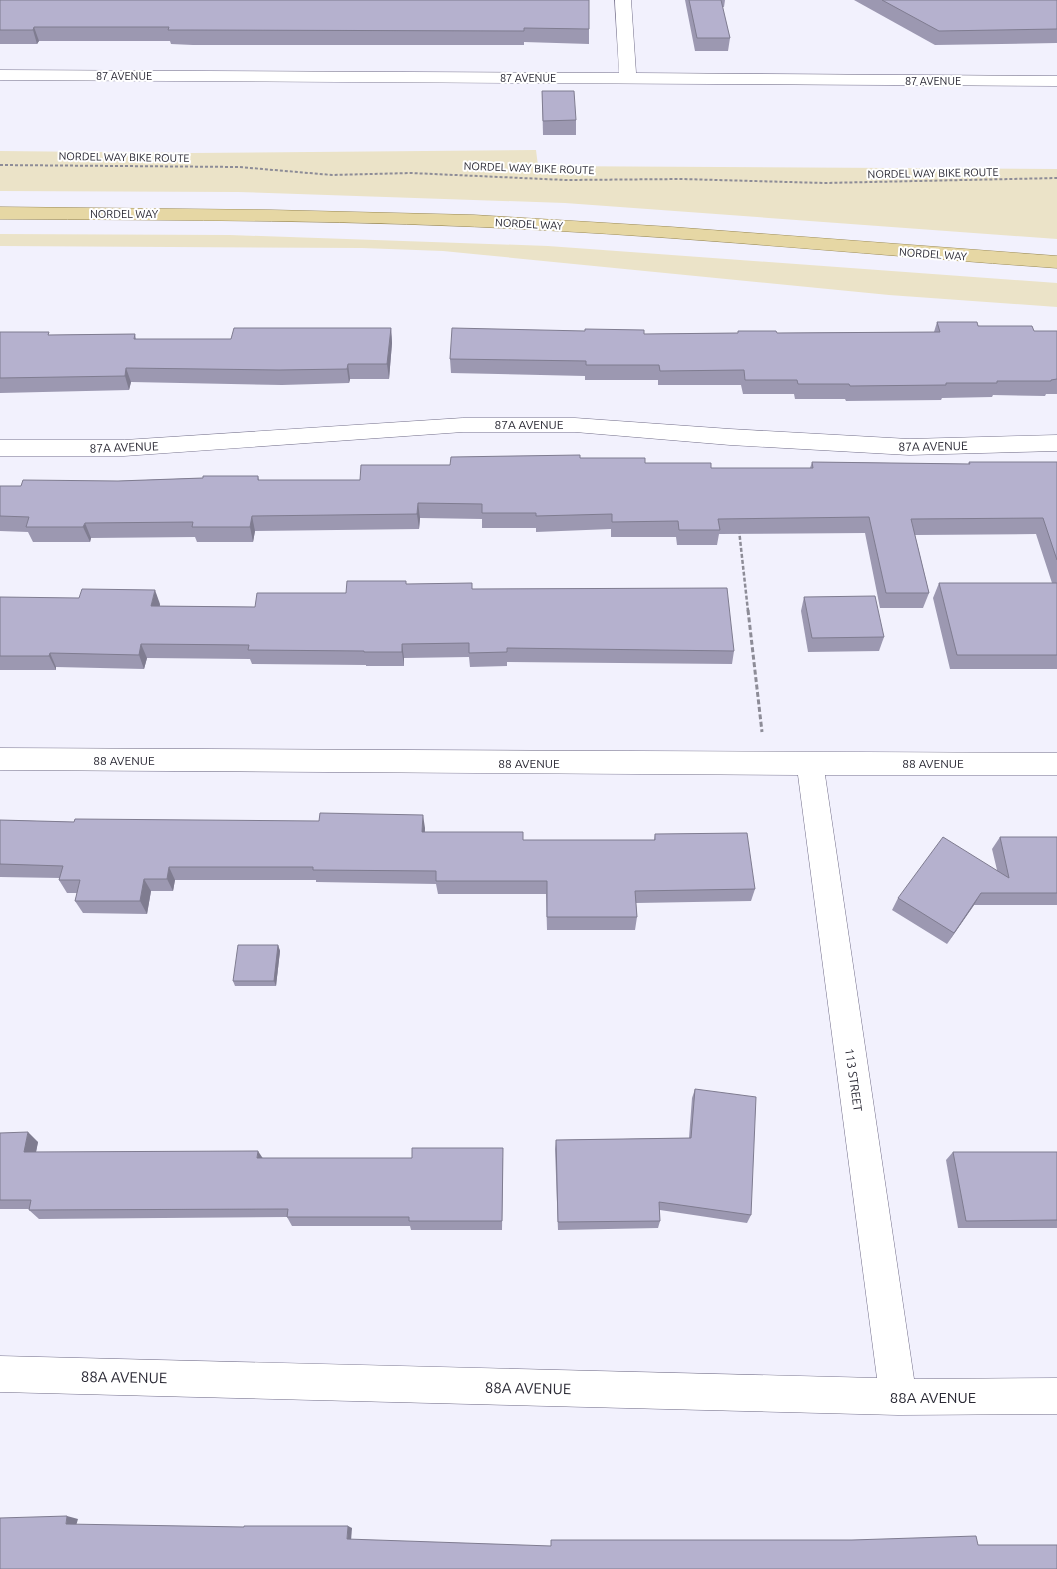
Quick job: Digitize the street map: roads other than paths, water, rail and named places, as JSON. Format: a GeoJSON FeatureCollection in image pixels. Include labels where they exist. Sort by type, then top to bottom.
{"type":"FeatureCollection","features":[{"type":"Feature","properties":{"kind":"main road","name":"NORDEL WAY"},"geometry":{"type":"LineString","coordinates":[[0,213],[273,216],[533,224],[1057,262]]}},
{"type":"Feature","properties":{"kind":"street"},"geometry":{"type":"LineString","coordinates":[[623,0],[628,79]]}},
{"type":"Feature","properties":{"kind":"street","name":"87 AVENUE"},"geometry":{"type":"LineString","coordinates":[[0,75],[1057,82]]}},
{"type":"Feature","properties":{"kind":"street","name":"87A AVENUE"},"geometry":{"type":"LineString","coordinates":[[0,448],[124,448],[464,425],[518,424],[575,425],[730,437],[909,447],[1057,443]]}},
{"type":"Feature","properties":{"kind":"street","name":"88 AVENUE"},"geometry":{"type":"LineString","coordinates":[[0,759],[1057,764]]}},
{"type":"Feature","properties":{"kind":"street","name":"113 STREET"},"geometry":{"type":"LineString","coordinates":[[810,763],[898,1397]]}},
{"type":"Feature","properties":{"kind":"street","name":"88A AVENUE"},"geometry":{"type":"LineString","coordinates":[[0,1374],[898,1397],[1057,1396]]}}]}
